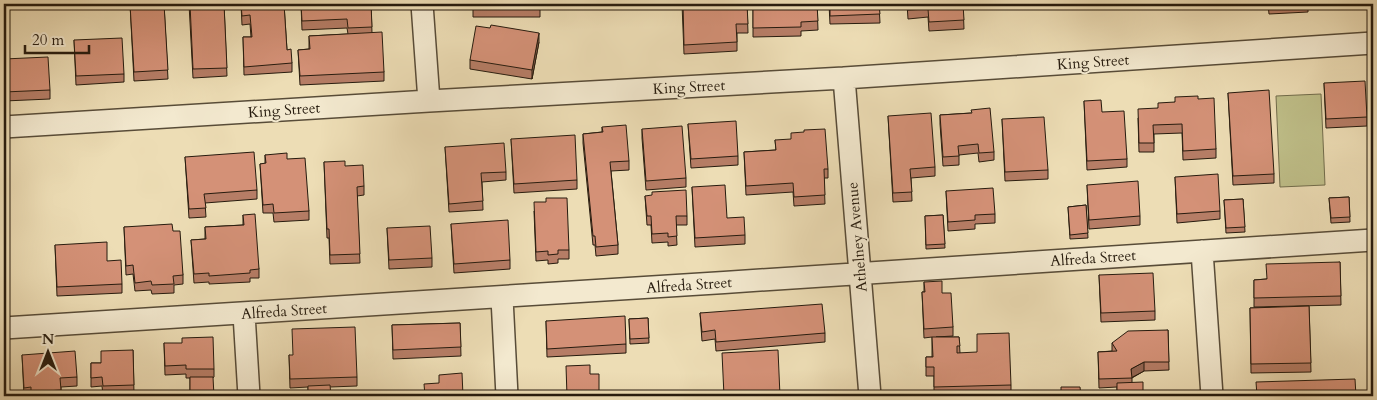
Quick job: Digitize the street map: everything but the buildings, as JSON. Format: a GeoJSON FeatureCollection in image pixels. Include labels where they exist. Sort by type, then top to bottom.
{"type":"FeatureCollection","features":[{"type":"Feature","properties":{"kind":"street"},"geometry":{"type":"LineString","coordinates":[[422,4],[429,101]]}},
{"type":"Feature","properties":{"kind":"street","name":"King Street"},"geometry":{"type":"LineString","coordinates":[[4,128],[429,101],[844,78],[1373,43]]}},
{"type":"Feature","properties":{"kind":"street","name":"Athelney Avenue"},"geometry":{"type":"LineString","coordinates":[[844,78],[870,396]]}},
{"type":"Feature","properties":{"kind":"street","name":"Alfreda Street"},"geometry":{"type":"LineString","coordinates":[[4,328],[502,298],[860,272],[1373,240]]}},
{"type":"Feature","properties":{"kind":"street"},"geometry":{"type":"LineString","coordinates":[[1202,251],[1212,396]]}},
{"type":"Feature","properties":{"kind":"street"},"geometry":{"type":"LineString","coordinates":[[502,298],[507,396]]}},
{"type":"Feature","properties":{"kind":"street"},"geometry":{"type":"LineString","coordinates":[[244,314],[249,396]]}},
{"type":"Feature","properties":{"kind":"green space"},"geometry":{"type":"Polygon","coordinates":[[[1321,94],[1325,185],[1280,187],[1276,96],[1321,94]]]}}]}
